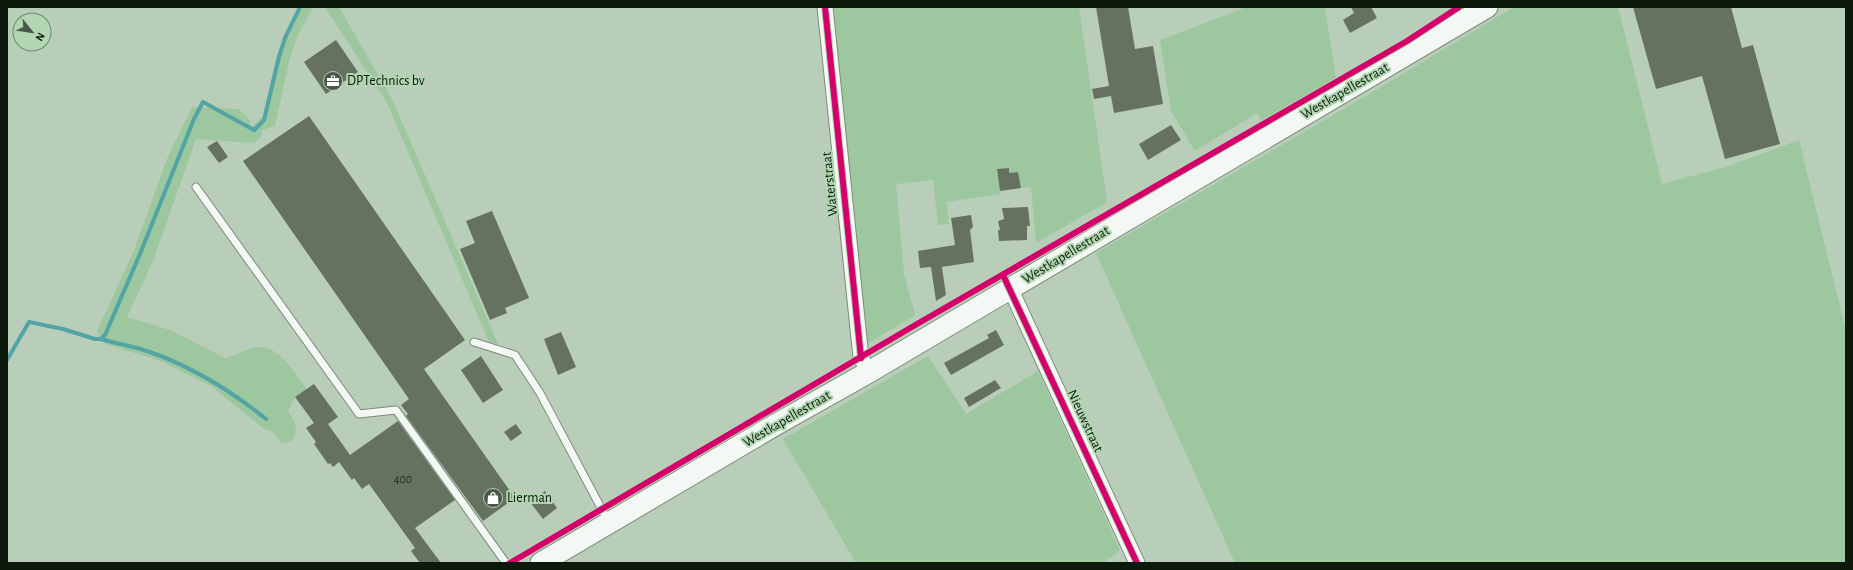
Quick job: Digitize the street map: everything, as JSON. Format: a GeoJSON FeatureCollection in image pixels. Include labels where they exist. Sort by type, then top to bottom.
{"type":"FeatureCollection","features":[{"type":"Feature","properties":{"kind":"street","name":"Waterstraat"},"geometry":{"type":"LineString","coordinates":[[825,7],[861,358],[868,372]]}},
{"type":"Feature","properties":{"kind":"street","name":"Westkapellestraat"},"geometry":{"type":"LineString","coordinates":[[541,563],[1010,288],[1461,14],[1487,7]]}},
{"type":"Feature","properties":{"kind":"street","name":"Nieuwstraat"},"geometry":{"type":"LineString","coordinates":[[1010,288],[1137,563]]}},
{"type":"Feature","properties":{"kind":"lane"},"geometry":{"type":"LineString","coordinates":[[196,187],[359,414],[396,410],[506,563]]}},
{"type":"Feature","properties":{"kind":"lane"},"geometry":{"type":"LineString","coordinates":[[474,342],[515,355],[540,393],[609,523]]}},
{"type":"Feature","properties":{"kind":"green space"},"geometry":{"type":"Polygon","coordinates":[[[298,7],[313,7],[298,35],[289,62],[275,126],[262,130],[261,137],[254,143],[196,139],[153,261],[127,317],[170,330],[225,358],[252,348],[261,347],[275,352],[287,363],[307,389],[295,397],[288,411],[296,427],[293,439],[288,442],[280,442],[272,431],[264,429],[211,386],[158,360],[105,344],[97,331],[133,253],[167,159],[192,107],[239,109],[250,120],[250,128],[263,116],[276,58],[286,30],[298,7]]]}},
{"type":"Feature","properties":{"kind":"green space"},"geometry":{"type":"Polygon","coordinates":[[[325,7],[339,7],[393,101],[498,344],[489,342],[387,103],[325,7]]]}},
{"type":"Feature","properties":{"kind":"green space"},"geometry":{"type":"Polygon","coordinates":[[[828,7],[1079,7],[1107,202],[1036,243],[1031,187],[1021,188],[1018,172],[1009,173],[1008,168],[997,169],[1000,194],[946,202],[949,224],[938,225],[933,180],[896,184],[904,274],[915,315],[867,344],[828,7]]]}},
{"type":"Feature","properties":{"kind":"green space"},"geometry":{"type":"Polygon","coordinates":[[[1242,7],[1325,7],[1336,79],[1263,122],[1257,113],[1195,151],[1171,111],[1160,40],[1242,9],[1242,7]]]}},
{"type":"Feature","properties":{"kind":"green space"},"geometry":{"type":"Polygon","coordinates":[[[1514,7],[1618,7],[1662,184],[1726,167],[1799,140],[1846,331],[1846,563],[1235,563],[1096,253],[1366,96],[1514,7]]]}},
{"type":"Feature","properties":{"kind":"green space"},"geometry":{"type":"Polygon","coordinates":[[[928,356],[966,414],[1038,371],[1120,550],[1103,563],[856,563],[783,439],[928,356]]]}},
{"type":"Feature","properties":{"kind":"building"},"geometry":{"type":"Polygon","coordinates":[[[1096,7],[1128,7],[1135,49],[1153,46],[1163,104],[1114,113],[1111,96],[1094,99],[1092,89],[1109,86],[1096,7]]]}},
{"type":"Feature","properties":{"kind":"building"},"geometry":{"type":"Polygon","coordinates":[[[1351,7],[1371,7],[1377,18],[1350,33],[1343,20],[1354,13],[1351,7]]]}},
{"type":"Feature","properties":{"kind":"building"},"geometry":{"type":"Polygon","coordinates":[[[1633,7],[1731,7],[1742,48],[1753,45],[1780,144],[1725,159],[1702,76],[1656,89],[1633,7]]]}},
{"type":"Feature","properties":{"kind":"building"},"geometry":{"type":"Polygon","coordinates":[[[336,40],[358,72],[326,94],[304,62],[336,40]]]}},
{"type":"Feature","properties":{"kind":"building"},"geometry":{"type":"Polygon","coordinates":[[[309,116],[465,340],[424,369],[515,498],[483,521],[406,416],[408,414],[401,405],[409,399],[243,161],[309,116]]]}},
{"type":"Feature","properties":{"kind":"building"},"geometry":{"type":"Polygon","coordinates":[[[1171,125],[1181,140],[1148,160],[1139,144],[1171,125]]]}},
{"type":"Feature","properties":{"kind":"building"},"geometry":{"type":"Polygon","coordinates":[[[217,141],[228,157],[219,163],[207,147],[217,141]]]}},
{"type":"Feature","properties":{"kind":"building"},"geometry":{"type":"Polygon","coordinates":[[[1009,168],[1009,173],[1018,172],[1021,188],[1000,191],[997,169],[1009,168]]]}},
{"type":"Feature","properties":{"kind":"building"},"geometry":{"type":"Polygon","coordinates":[[[1028,207],[1030,226],[1027,226],[1027,240],[999,241],[998,230],[1000,230],[998,221],[1004,219],[1002,208],[1028,207]]]}},
{"type":"Feature","properties":{"kind":"building"},"geometry":{"type":"Polygon","coordinates":[[[492,211],[529,298],[505,308],[507,313],[490,320],[460,249],[475,243],[466,221],[492,211]]]}},
{"type":"Feature","properties":{"kind":"building"},"geometry":{"type":"Polygon","coordinates":[[[971,215],[973,227],[970,230],[974,262],[942,267],[946,295],[936,301],[931,267],[920,268],[918,251],[955,245],[951,218],[971,215]]]}},
{"type":"Feature","properties":{"kind":"building"},"geometry":{"type":"Polygon","coordinates":[[[996,330],[1004,345],[951,375],[944,363],[989,338],[987,335],[996,330]]]}},
{"type":"Feature","properties":{"kind":"building"},"geometry":{"type":"Polygon","coordinates":[[[561,332],[576,367],[558,375],[544,339],[561,332]]]}},
{"type":"Feature","properties":{"kind":"building"},"geometry":{"type":"Polygon","coordinates":[[[481,356],[503,390],[483,403],[461,370],[481,356]]]}},
{"type":"Feature","properties":{"kind":"building"},"geometry":{"type":"Polygon","coordinates":[[[995,380],[1001,388],[969,407],[964,398],[995,380]]]}},
{"type":"Feature","properties":{"kind":"building"},"geometry":{"type":"Polygon","coordinates":[[[314,384],[338,417],[328,424],[350,455],[398,421],[455,500],[415,528],[441,563],[420,563],[411,551],[415,548],[369,484],[362,489],[354,478],[352,480],[339,462],[333,467],[330,463],[328,464],[314,444],[316,442],[306,428],[314,423],[295,397],[314,384]]]}},
{"type":"Feature","properties":{"kind":"building"},"geometry":{"type":"Polygon","coordinates":[[[516,424],[522,433],[511,441],[504,432],[516,424]]]}},
{"type":"Feature","properties":{"kind":"building"},"geometry":{"type":"Polygon","coordinates":[[[545,491],[557,508],[543,519],[530,502],[545,491]]]}},
{"type":"Feature","properties":{"kind":"waterway"},"geometry":{"type":"LineString","coordinates":[[7,360],[29,322],[63,329],[95,339],[100,339],[105,335],[140,254],[194,119],[203,102],[254,130],[264,120],[285,38],[300,7]]}},
{"type":"Feature","properties":{"kind":"waterway"},"geometry":{"type":"LineString","coordinates":[[100,339],[147,351],[194,371],[238,398],[266,419]]}},
{"type":"Feature","properties":{"kind":"cycle path"},"geometry":{"type":"LineString","coordinates":[[825,7],[861,358]]}},
{"type":"Feature","properties":{"kind":"cycle path"},"geometry":{"type":"LineString","coordinates":[[510,563],[917,324],[1407,41],[1459,7]]}},
{"type":"Feature","properties":{"kind":"cycle path"},"geometry":{"type":"LineString","coordinates":[[1003,275],[1137,563]]}},
{"type":"Feature","properties":{"kind":"place","name":"DPTechnics bv"},"geometry":{"type":"Point","coordinates":[333,81]}},
{"type":"Feature","properties":{"kind":"place","name":"Lierman"},"geometry":{"type":"Point","coordinates":[493,498]}}]}
